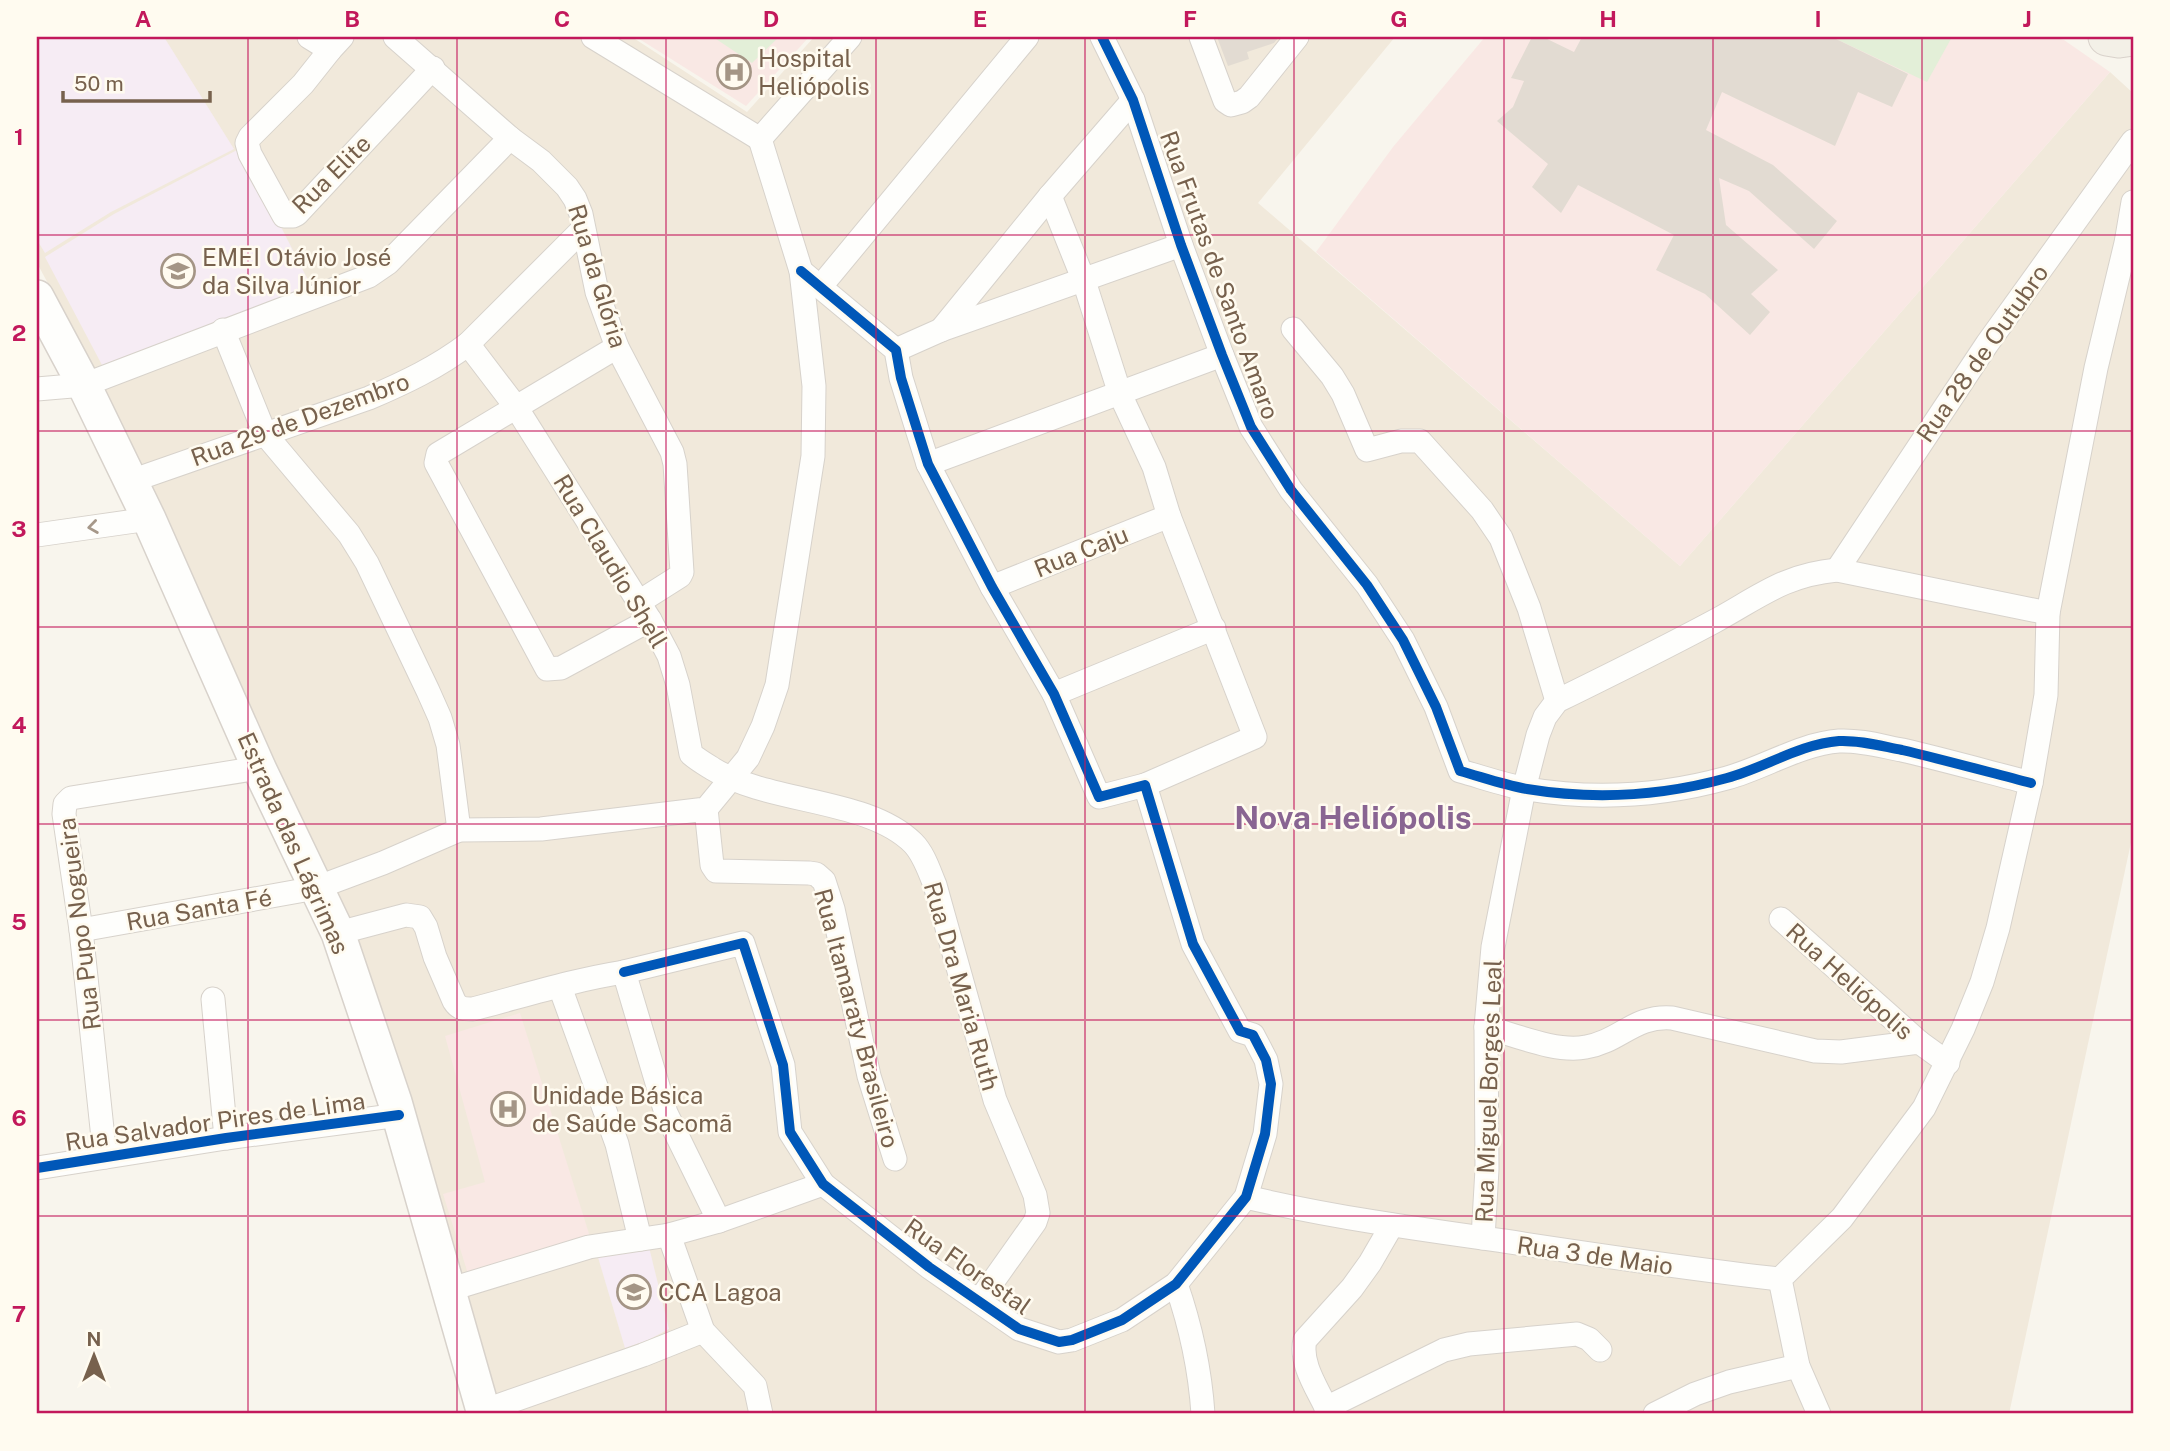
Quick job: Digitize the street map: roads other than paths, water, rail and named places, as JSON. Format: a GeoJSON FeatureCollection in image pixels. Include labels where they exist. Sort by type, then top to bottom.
{"type":"FeatureCollection","features":[{"type":"Feature","properties":{"kind":"main road"},"geometry":{"type":"LineString","coordinates":[[2106,37],[2133,37]]}},
{"type":"Feature","properties":{"kind":"main road","name":"Estrada das Lágrimas"},"geometry":{"type":"LineString","coordinates":[[37,297],[85,385],[149,519],[259,768],[338,933],[399,1115],[484,1413]]}},
{"type":"Feature","properties":{"kind":"street"},"geometry":{"type":"LineString","coordinates":[[309,37],[336,43]]}},
{"type":"Feature","properties":{"kind":"street","name":"Rua da Glória"},"geometry":{"type":"LineString","coordinates":[[395,37],[510,138],[541,161],[567,187],[578,206],[597,292],[617,347],[668,441],[674,464],[682,572],[645,611]]}},
{"type":"Feature","properties":{"kind":"street"},"geometry":{"type":"LineString","coordinates":[[223,331],[265,435],[349,534],[367,563],[440,718],[448,745],[459,830],[541,829],[706,809],[748,758],[763,726],[777,685],[813,456],[814,386],[801,271],[760,139],[593,37]]}},
{"type":"Feature","properties":{"kind":"street"},"geometry":{"type":"LineString","coordinates":[[760,139],[850,37]]}},
{"type":"Feature","properties":{"kind":"street"},"geometry":{"type":"LineString","coordinates":[[821,286],[1027,37]]}},
{"type":"Feature","properties":{"kind":"street","name":"Rua Frutas de Santo Amaro"},"geometry":{"type":"LineString","coordinates":[[1102,37],[1133,100],[1181,245],[1251,427],[1291,490],[1367,585],[1403,640],[1436,707],[1460,771],[1524,789]]}},
{"type":"Feature","properties":{"kind":"street"},"geometry":{"type":"LineString","coordinates":[[1201,37],[1225,101],[1231,105],[1242,102],[1249,96],[1297,37]]}},
{"type":"Feature","properties":{"kind":"street","name":"Rua Elite"},"geometry":{"type":"LineString","coordinates":[[336,43],[303,84],[247,143],[256,166],[284,216],[297,214],[433,68]]}},
{"type":"Feature","properties":{"kind":"street"},"geometry":{"type":"LineString","coordinates":[[941,330],[1050,196],[1133,100]]}},
{"type":"Feature","properties":{"kind":"street"},"geometry":{"type":"LineString","coordinates":[[37,389],[85,385],[369,276],[388,263],[510,138]]}},
{"type":"Feature","properties":{"kind":"street","name":"Rua 28 de Outubro"},"geometry":{"type":"LineString","coordinates":[[1837,570],[1987,344],[2133,141]]}},
{"type":"Feature","properties":{"kind":"street"},"geometry":{"type":"LineString","coordinates":[[801,271],[896,350],[901,378],[928,464],[992,587],[1054,694],[1100,797],[1145,785],[1255,737],[1169,516],[1153,467],[1120,394],[1084,281],[1050,196]]}},
{"type":"Feature","properties":{"kind":"street"},"geometry":{"type":"LineString","coordinates":[[1819,1414],[1798,1366],[1780,1279],[1849,1208],[1924,1108],[1948,1063],[1982,982],[1998,928],[2031,783],[2046,695],[2048,613],[2096,368],[2133,202]]}},
{"type":"Feature","properties":{"kind":"street","name":"Rua 29 de Dezembro"},"geometry":{"type":"LineString","coordinates":[[131,481],[405,383],[450,358],[468,344],[583,229]]}},
{"type":"Feature","properties":{"kind":"street"},"geometry":{"type":"LineString","coordinates":[[896,350],[941,330],[1181,245]]}},
{"type":"Feature","properties":{"kind":"street"},"geometry":{"type":"LineString","coordinates":[[1293,329],[1332,376],[1343,394],[1367,450],[1401,441],[1420,441],[1482,510],[1501,538],[1514,565],[1557,701],[1796,577],[1814,572],[1837,570],[2048,613]]}},
{"type":"Feature","properties":{"kind":"street","name":"Rua Claudio Shell"},"geometry":{"type":"LineString","coordinates":[[468,344],[516,407],[645,611],[669,656],[678,685],[691,754],[731,780]]}},
{"type":"Feature","properties":{"kind":"street"},"geometry":{"type":"LineString","coordinates":[[617,347],[438,454],[436,463],[545,666],[551,670],[561,668],[645,611]]}},
{"type":"Feature","properties":{"kind":"street"},"geometry":{"type":"LineString","coordinates":[[928,464],[1222,355]]}},
{"type":"Feature","properties":{"kind":"street","name":"Rua Caju"},"geometry":{"type":"LineString","coordinates":[[992,587],[1169,516]]}},
{"type":"Feature","properties":{"kind":"street"},"geometry":{"type":"LineString","coordinates":[[37,535],[149,519]]}},
{"type":"Feature","properties":{"kind":"street"},"geometry":{"type":"LineString","coordinates":[[1054,694],[1214,628]]}},
{"type":"Feature","properties":{"kind":"street","name":"Rua Miguel Borges Leal"},"geometry":{"type":"LineString","coordinates":[[1483,1238],[1488,1169],[1486,1027],[1493,947],[1524,789],[1538,735],[1545,717],[1557,701]]}},
{"type":"Feature","properties":{"kind":"street"},"geometry":{"type":"LineString","coordinates":[[1524,789],[1586,796],[1687,788],[1730,777],[1836,741],[1858,741],[1886,747],[2031,783]]}},
{"type":"Feature","properties":{"kind":"street","name":"Rua Pupo Nogueira"},"geometry":{"type":"LineString","coordinates":[[105,1157],[81,930],[64,814],[67,801],[71,798],[259,768]]}},
{"type":"Feature","properties":{"kind":"street","name":"Rua Dra Maria Ruth"},"geometry":{"type":"LineString","coordinates":[[731,780],[869,817],[890,826],[914,844],[926,863],[935,886],[995,1100],[1035,1195],[1038,1213],[1035,1222],[979,1301]]}},
{"type":"Feature","properties":{"kind":"street","name":"Rua Florestal"},"geometry":{"type":"LineString","coordinates":[[624,972],[743,943],[783,1065],[790,1132],[823,1184],[929,1267],[1019,1329],[1059,1342],[1072,1340],[1122,1320],[1176,1284],[1246,1197],[1265,1135],[1271,1084],[1266,1060],[1253,1035],[1240,1031],[1193,944],[1145,785]]}},
{"type":"Feature","properties":{"kind":"street","name":"Rua Itamaraty Brasileiro"},"geometry":{"type":"LineString","coordinates":[[706,809],[712,865],[716,871],[809,873],[816,874],[824,881],[833,909],[869,1076],[895,1159]]}},
{"type":"Feature","properties":{"kind":"street","name":"Rua Santa Fé"},"geometry":{"type":"LineString","coordinates":[[81,930],[316,888],[459,830]]}},
{"type":"Feature","properties":{"kind":"street"},"geometry":{"type":"LineString","coordinates":[[338,933],[406,915],[420,917],[454,1000],[464,1009],[560,987],[585,978],[624,972],[666,1113],[719,1220]]}},
{"type":"Feature","properties":{"kind":"street","name":"Rua Heliópolis"},"geometry":{"type":"LineString","coordinates":[[1781,919],[1919,1042],[1948,1063]]}},
{"type":"Feature","properties":{"kind":"street"},"geometry":{"type":"LineString","coordinates":[[560,987],[617,1144],[640,1239]]}},
{"type":"Feature","properties":{"kind":"street"},"geometry":{"type":"LineString","coordinates":[[213,999],[226,1138]]}},
{"type":"Feature","properties":{"kind":"street"},"geometry":{"type":"LineString","coordinates":[[1486,1027],[1562,1048],[1584,1048],[1606,1042],[1643,1021],[1656,1017],[1672,1018],[1815,1051],[1841,1052],[1919,1042]]}},
{"type":"Feature","properties":{"kind":"street","name":"Rua Salvador Pires de Lima"},"geometry":{"type":"LineString","coordinates":[[37,1168],[226,1138],[399,1115]]}},
{"type":"Feature","properties":{"kind":"street"},"geometry":{"type":"LineString","coordinates":[[448,1290],[589,1247],[669,1235],[823,1184]]}},
{"type":"Feature","properties":{"kind":"street","name":"Rua 3 de Maio"},"geometry":{"type":"LineString","coordinates":[[1246,1197],[1301,1210],[1392,1225],[1780,1279]]}},
{"type":"Feature","properties":{"kind":"street"},"geometry":{"type":"LineString","coordinates":[[1392,1225],[1352,1288],[1305,1340],[1303,1347],[1307,1365],[1327,1411],[1420,1361],[1444,1350],[1469,1344],[1577,1334],[1589,1339],[1600,1350]]}},
{"type":"Feature","properties":{"kind":"street"},"geometry":{"type":"LineString","coordinates":[[669,1235],[703,1331],[755,1386],[761,1414]]}},
{"type":"Feature","properties":{"kind":"street"},"geometry":{"type":"LineString","coordinates":[[1176,1284],[1196,1352],[1203,1414]]}},
{"type":"Feature","properties":{"kind":"street"},"geometry":{"type":"LineString","coordinates":[[484,1413],[703,1331]]}},
{"type":"Feature","properties":{"kind":"street"},"geometry":{"type":"LineString","coordinates":[[1655,1414],[1717,1386],[1798,1366]]}},
{"type":"Feature","properties":{"kind":"place","name":"Hospital Heliópolis"},"geometry":{"type":"Point","coordinates":[734,72]}},
{"type":"Feature","properties":{"kind":"place","name":"EMEI Otávio José da Silva Júnior"},"geometry":{"type":"Point","coordinates":[178,271]}},
{"type":"Feature","properties":{"kind":"place","name":"Unidade Básica de Saúde Sacomã"},"geometry":{"type":"Point","coordinates":[508,1109]}},
{"type":"Feature","properties":{"kind":"place","name":"CCA Lagoa"},"geometry":{"type":"Point","coordinates":[634,1292]}},
{"type":"Feature","properties":{"kind":"district","name":"Nova Heliópolis"},"geometry":{"type":"Point","coordinates":[1353,817]}}]}
